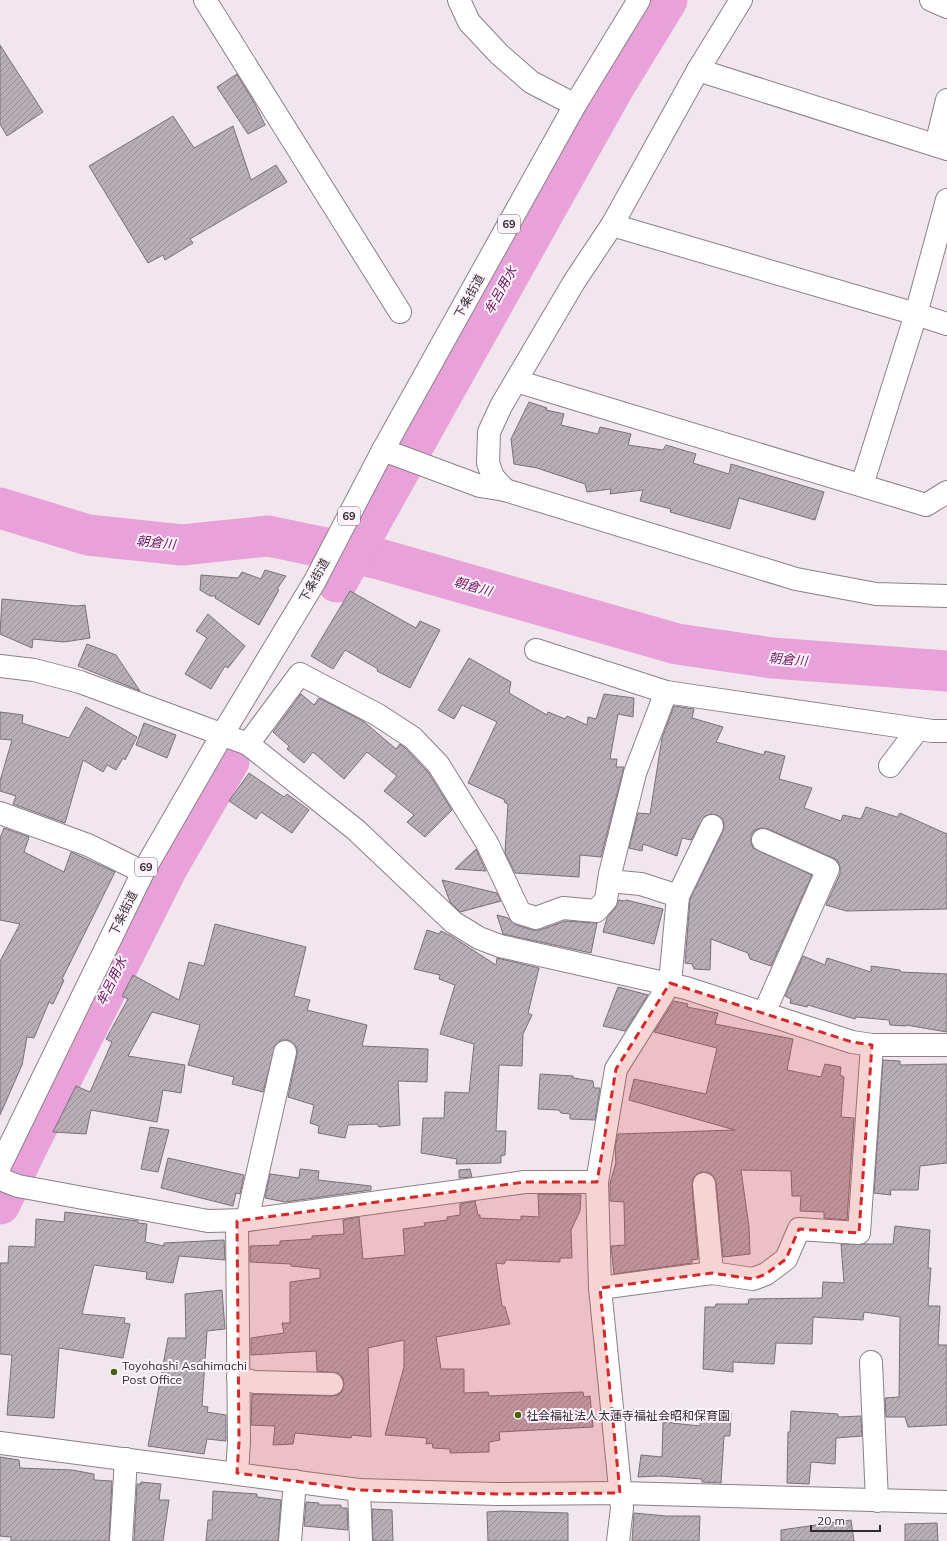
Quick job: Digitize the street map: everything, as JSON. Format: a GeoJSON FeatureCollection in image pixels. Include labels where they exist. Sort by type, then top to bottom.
{"type":"FeatureCollection","features":[{"type":"Feature","properties":{"kind":"street"},"geometry":{"type":"LineString","coordinates":[[205,0],[400,312]]}},
{"type":"Feature","properties":{"kind":"street"},"geometry":{"type":"LineString","coordinates":[[460,0],[469,22],[499,54],[531,82],[575,105]]}},
{"type":"Feature","properties":{"kind":"street","name":"下条街道"},"geometry":{"type":"LineString","coordinates":[[4,1171],[143,872],[222,735],[314,581],[575,105],[639,0]]}},
{"type":"Feature","properties":{"kind":"street"},"geometry":{"type":"LineString","coordinates":[[505,490],[493,477],[488,464],[489,432],[501,406],[574,282],[612,225],[698,70],[741,0]]}},
{"type":"Feature","properties":{"kind":"street"},"geometry":{"type":"LineString","coordinates":[[931,0],[947,7]]}},
{"type":"Feature","properties":{"kind":"street"},"geometry":{"type":"LineString","coordinates":[[698,70],[941,147],[947,100]]}},
{"type":"Feature","properties":{"kind":"street"},"geometry":{"type":"LineString","coordinates":[[862,485],[916,314],[947,200]]}},
{"type":"Feature","properties":{"kind":"street"},"geometry":{"type":"LineString","coordinates":[[612,225],[947,324]]}},
{"type":"Feature","properties":{"kind":"street"},"geometry":{"type":"LineString","coordinates":[[516,381],[926,505],[947,492]]}},
{"type":"Feature","properties":{"kind":"street"},"geometry":{"type":"LineString","coordinates":[[384,451],[480,486],[505,490],[796,579],[876,594],[947,596]]}},
{"type":"Feature","properties":{"kind":"street"},"geometry":{"type":"LineString","coordinates":[[536,650],[666,692],[918,729],[947,731]]}},
{"type":"Feature","properties":{"kind":"street"},"geometry":{"type":"LineString","coordinates":[[0,666],[34,670],[80,682],[248,744],[356,830],[453,922],[479,938],[500,946],[670,983],[852,1042],[872,1045],[947,1045]]}},
{"type":"Feature","properties":{"kind":"street"},"geometry":{"type":"LineString","coordinates":[[248,744],[300,674],[384,719],[413,738],[438,764],[486,843],[520,913],[536,918],[563,908],[596,911],[606,900],[609,881],[635,773],[666,692]]}},
{"type":"Feature","properties":{"kind":"street"},"geometry":{"type":"LineString","coordinates":[[890,766],[918,729]]}},
{"type":"Feature","properties":{"kind":"street"},"geometry":{"type":"LineString","coordinates":[[0,813],[88,845],[143,872]]}},
{"type":"Feature","properties":{"kind":"street"},"geometry":{"type":"LineString","coordinates":[[618,1541],[622,1508],[600,1288],[597,1182],[616,1069],[670,983],[678,896],[712,826]]}},
{"type":"Feature","properties":{"kind":"street"},"geometry":{"type":"LineString","coordinates":[[763,840],[828,869],[764,1013]]}},
{"type":"Feature","properties":{"kind":"street"},"geometry":{"type":"LineString","coordinates":[[609,881],[641,884],[678,896]]}},
{"type":"Feature","properties":{"kind":"street"},"geometry":{"type":"LineString","coordinates":[[600,1288],[712,1273],[753,1278],[766,1274],[786,1259],[799,1229],[859,1233],[872,1045]]}},
{"type":"Feature","properties":{"kind":"street"},"geometry":{"type":"LineString","coordinates":[[237,1473],[239,1442],[238,1378],[242,1220],[285,1052]]}},
{"type":"Feature","properties":{"kind":"street"},"geometry":{"type":"LineString","coordinates":[[4,1171],[208,1221],[242,1220],[525,1182],[597,1182]]}},
{"type":"Feature","properties":{"kind":"street"},"geometry":{"type":"LineString","coordinates":[[704,1184],[712,1273]]}},
{"type":"Feature","properties":{"kind":"street"},"geometry":{"type":"LineString","coordinates":[[871,1362],[877,1501]]}},
{"type":"Feature","properties":{"kind":"street"},"geometry":{"type":"LineString","coordinates":[[238,1378],[255,1382],[332,1384]]}},
{"type":"Feature","properties":{"kind":"street"},"geometry":{"type":"LineString","coordinates":[[0,1443],[295,1480],[359,1490],[497,1494],[620,1493],[947,1502]]}},
{"type":"Feature","properties":{"kind":"street"},"geometry":{"type":"LineString","coordinates":[[120,1541],[126,1459]]}},
{"type":"Feature","properties":{"kind":"street"},"geometry":{"type":"LineString","coordinates":[[290,1541],[295,1480]]}},
{"type":"Feature","properties":{"kind":"street"},"geometry":{"type":"LineString","coordinates":[[359,1490],[361,1541]]}},
{"type":"Feature","properties":{"kind":"highlighted area"},"geometry":{"type":"Polygon","coordinates":[[[670,983],[852,1042],[872,1045],[859,1233],[799,1229],[786,1259],[766,1274],[753,1279],[712,1273],[600,1288],[620,1493],[497,1494],[359,1490],[237,1473],[239,1442],[237,1221],[525,1182],[597,1182],[616,1069],[670,983]]]}},
{"type":"Feature","properties":{"kind":"building"},"geometry":{"type":"Polygon","coordinates":[[[0,45],[43,112],[7,136],[0,124],[0,45]]]}},
{"type":"Feature","properties":{"kind":"building"},"geometry":{"type":"Polygon","coordinates":[[[237,74],[255,104],[265,125],[248,134],[217,87],[237,74]]]}},
{"type":"Feature","properties":{"kind":"building"},"geometry":{"type":"Polygon","coordinates":[[[173,116],[194,148],[233,126],[251,180],[276,165],[287,182],[190,239],[193,243],[165,260],[163,255],[148,263],[89,166],[173,116]]]}},
{"type":"Feature","properties":{"kind":"building"},"geometry":{"type":"Polygon","coordinates":[[[529,402],[547,408],[546,410],[564,414],[561,425],[598,434],[600,427],[631,434],[628,445],[663,450],[666,445],[696,454],[693,463],[729,474],[731,464],[824,492],[815,520],[739,498],[730,529],[670,512],[671,509],[640,501],[643,490],[610,494],[611,489],[587,492],[585,484],[537,468],[514,464],[511,439],[529,402]]]}},
{"type":"Feature","properties":{"kind":"building"},"geometry":{"type":"Polygon","coordinates":[[[265,570],[286,576],[277,589],[279,590],[259,625],[215,598],[216,596],[210,596],[200,590],[201,575],[238,578],[242,572],[261,579],[265,570]]]}},
{"type":"Feature","properties":{"kind":"building"},"geometry":{"type":"Polygon","coordinates":[[[350,591],[416,628],[420,621],[440,630],[410,688],[377,671],[378,669],[345,650],[333,669],[311,656],[350,591]]]}},
{"type":"Feature","properties":{"kind":"building"},"geometry":{"type":"Polygon","coordinates":[[[2,599],[77,606],[85,605],[90,638],[64,642],[33,639],[32,648],[0,634],[2,599]]]}},
{"type":"Feature","properties":{"kind":"building"},"geometry":{"type":"Polygon","coordinates":[[[208,614],[245,646],[228,668],[225,666],[211,689],[185,674],[207,638],[196,631],[208,614]]]}},
{"type":"Feature","properties":{"kind":"building"},"geometry":{"type":"Polygon","coordinates":[[[87,644],[116,655],[140,691],[78,666],[87,644]]]}},
{"type":"Feature","properties":{"kind":"building"},"geometry":{"type":"Polygon","coordinates":[[[469,658],[511,682],[509,693],[547,715],[548,712],[565,719],[567,716],[587,725],[588,717],[596,719],[604,694],[634,698],[633,717],[618,714],[610,759],[617,759],[616,767],[624,767],[601,857],[580,855],[579,877],[515,873],[505,853],[508,804],[504,802],[505,800],[468,783],[497,722],[462,705],[454,719],[438,710],[469,658]]]}},
{"type":"Feature","properties":{"kind":"building"},"geometry":{"type":"Polygon","coordinates":[[[301,694],[314,705],[319,698],[363,721],[396,749],[400,744],[428,772],[452,810],[425,837],[407,822],[414,815],[384,791],[397,776],[367,752],[344,779],[313,752],[304,763],[287,749],[289,746],[273,732],[301,694]]]}},
{"type":"Feature","properties":{"kind":"building"},"geometry":{"type":"Polygon","coordinates":[[[674,706],[694,709],[692,718],[723,727],[716,742],[764,755],[765,751],[785,756],[779,779],[812,788],[804,808],[841,821],[843,815],[861,819],[866,807],[897,817],[900,813],[947,834],[947,909],[846,911],[826,905],[840,874],[838,861],[768,829],[761,828],[755,830],[751,835],[753,848],[812,875],[771,966],[750,959],[748,953],[711,939],[710,970],[694,969],[692,964],[685,963],[690,899],[723,831],[723,819],[717,815],[711,814],[705,816],[691,840],[682,838],[677,856],[643,844],[642,851],[629,848],[638,813],[650,814],[662,738],[674,706]]]}},
{"type":"Feature","properties":{"kind":"building"},"geometry":{"type":"Polygon","coordinates":[[[86,707],[137,737],[125,760],[123,758],[116,770],[107,765],[103,772],[83,760],[65,823],[13,804],[16,796],[0,791],[0,781],[12,740],[0,739],[0,712],[23,715],[22,723],[69,738],[86,707]]]}},
{"type":"Feature","properties":{"kind":"building"},"geometry":{"type":"Polygon","coordinates":[[[144,723],[176,735],[167,758],[136,745],[144,723]]]}},
{"type":"Feature","properties":{"kind":"building"},"geometry":{"type":"Polygon","coordinates":[[[249,773],[284,797],[287,794],[309,810],[292,833],[261,812],[256,819],[229,801],[249,773]]]}},
{"type":"Feature","properties":{"kind":"building"},"geometry":{"type":"Polygon","coordinates":[[[4,828],[29,837],[24,852],[64,872],[71,852],[115,872],[62,979],[64,980],[53,1004],[49,1002],[34,1038],[27,1037],[22,1065],[0,1115],[0,961],[20,924],[0,920],[0,838],[4,828]]]}},
{"type":"Feature","properties":{"kind":"building"},"geometry":{"type":"Polygon","coordinates":[[[476,849],[486,871],[455,869],[476,849]]]}},
{"type":"Feature","properties":{"kind":"building"},"geometry":{"type":"Polygon","coordinates":[[[442,880],[497,893],[501,901],[460,912],[450,902],[442,880]]]}},
{"type":"Feature","properties":{"kind":"building"},"geometry":{"type":"Polygon","coordinates":[[[619,900],[626,900],[663,909],[654,944],[603,932],[607,918],[619,900]]]}},
{"type":"Feature","properties":{"kind":"building"},"geometry":{"type":"Polygon","coordinates":[[[497,915],[508,918],[516,925],[533,930],[540,930],[565,921],[597,923],[591,953],[503,934],[497,915]]]}},
{"type":"Feature","properties":{"kind":"building"},"geometry":{"type":"Polygon","coordinates":[[[215,924],[306,947],[294,996],[310,1000],[307,1010],[367,1025],[362,1046],[428,1049],[427,1082],[398,1081],[400,1125],[379,1127],[377,1124],[348,1125],[345,1138],[318,1133],[319,1126],[310,1123],[314,1105],[288,1097],[297,1054],[297,1048],[293,1043],[288,1040],[282,1040],[276,1044],[263,1092],[232,1084],[234,1077],[188,1065],[200,1025],[152,1012],[128,1056],[185,1065],[181,1093],[163,1090],[157,1122],[91,1110],[86,1134],[53,1132],[76,1086],[90,1092],[112,1042],[106,1039],[128,999],[122,996],[133,975],[179,1000],[189,962],[204,966],[215,924]]]}},
{"type":"Feature","properties":{"kind":"building"},"geometry":{"type":"Polygon","coordinates":[[[427,930],[439,934],[441,931],[451,936],[496,965],[497,958],[539,968],[528,1013],[532,1015],[523,1034],[522,1066],[499,1065],[496,1131],[506,1131],[505,1155],[501,1156],[501,1163],[456,1164],[457,1159],[421,1153],[423,1118],[444,1118],[445,1092],[469,1093],[474,1044],[440,1034],[455,985],[439,979],[440,975],[414,969],[427,930]]]}},
{"type":"Feature","properties":{"kind":"building"},"geometry":{"type":"Polygon","coordinates":[[[803,956],[825,965],[827,958],[871,972],[871,966],[900,970],[901,972],[947,974],[947,1032],[906,1025],[890,1025],[889,1020],[856,1017],[855,1019],[808,1005],[807,1007],[790,1003],[791,999],[785,996],[803,956]]]}},
{"type":"Feature","properties":{"kind":"building"},"geometry":{"type":"Polygon","coordinates":[[[618,987],[648,995],[625,1031],[603,1026],[618,987]]]}},
{"type":"Feature","properties":{"kind":"building"},"geometry":{"type":"Polygon","coordinates":[[[674,1001],[688,1004],[687,1007],[718,1013],[715,1024],[793,1039],[787,1070],[821,1077],[825,1064],[841,1067],[840,1075],[844,1077],[841,1117],[854,1118],[847,1220],[824,1218],[824,1212],[800,1211],[801,1196],[792,1196],[791,1171],[741,1170],[749,1227],[750,1254],[723,1257],[716,1182],[710,1173],[702,1172],[693,1178],[692,1185],[698,1259],[692,1260],[692,1263],[614,1274],[611,1246],[625,1245],[624,1202],[610,1201],[610,1183],[616,1163],[615,1147],[618,1134],[735,1130],[629,1100],[634,1079],[706,1094],[717,1048],[654,1032],[674,1001]]]}},
{"type":"Feature","properties":{"kind":"building"},"geometry":{"type":"Polygon","coordinates":[[[883,1060],[900,1061],[900,1065],[947,1064],[947,1163],[920,1166],[918,1190],[890,1190],[891,1195],[874,1193],[883,1060]]]}},
{"type":"Feature","properties":{"kind":"building"},"geometry":{"type":"Polygon","coordinates":[[[540,1074],[573,1076],[573,1078],[593,1081],[594,1088],[600,1088],[595,1120],[570,1119],[570,1114],[561,1113],[559,1110],[538,1109],[540,1074]]]}},
{"type":"Feature","properties":{"kind":"building"},"geometry":{"type":"Polygon","coordinates":[[[150,1127],[169,1130],[158,1172],[141,1169],[150,1127]]]}},
{"type":"Feature","properties":{"kind":"building"},"geometry":{"type":"Polygon","coordinates":[[[168,1158],[244,1175],[240,1194],[236,1193],[233,1206],[161,1188],[168,1158]]]}},
{"type":"Feature","properties":{"kind":"building"},"geometry":{"type":"Polygon","coordinates":[[[300,1169],[319,1171],[318,1180],[371,1186],[371,1190],[285,1202],[265,1198],[270,1174],[299,1178],[300,1169]]]}},
{"type":"Feature","properties":{"kind":"building"},"geometry":{"type":"Polygon","coordinates":[[[470,1169],[472,1177],[459,1178],[459,1170],[470,1169]]]}},
{"type":"Feature","properties":{"kind":"building"},"geometry":{"type":"Polygon","coordinates":[[[538,1194],[581,1195],[580,1211],[571,1230],[572,1258],[560,1258],[560,1262],[506,1260],[504,1264],[496,1263],[502,1306],[505,1307],[510,1324],[436,1337],[441,1369],[464,1369],[464,1393],[488,1392],[489,1396],[583,1392],[584,1397],[590,1396],[593,1427],[499,1432],[500,1440],[489,1442],[489,1452],[450,1453],[450,1449],[433,1448],[432,1443],[426,1444],[427,1438],[385,1435],[404,1367],[404,1340],[368,1348],[371,1437],[352,1435],[351,1438],[295,1433],[293,1444],[273,1445],[275,1426],[251,1425],[252,1394],[332,1396],[338,1395],[342,1391],[344,1384],[343,1378],[338,1373],[317,1371],[316,1351],[251,1355],[251,1338],[284,1333],[282,1323],[290,1323],[290,1282],[320,1278],[320,1269],[291,1266],[291,1264],[250,1262],[250,1246],[280,1245],[280,1241],[312,1239],[312,1236],[344,1234],[343,1220],[359,1217],[363,1259],[405,1255],[403,1229],[425,1226],[424,1223],[447,1220],[447,1217],[460,1215],[460,1204],[475,1201],[480,1218],[521,1220],[521,1216],[539,1217],[538,1194]]]}},
{"type":"Feature","properties":{"kind":"building"},"geometry":{"type":"Polygon","coordinates":[[[65,1212],[138,1221],[138,1223],[147,1224],[145,1242],[164,1246],[164,1243],[224,1240],[225,1260],[179,1256],[173,1283],[146,1279],[147,1272],[94,1265],[82,1314],[125,1318],[124,1323],[130,1324],[123,1358],[59,1348],[54,1418],[7,1415],[12,1355],[0,1354],[0,1263],[8,1263],[9,1246],[35,1247],[36,1219],[64,1222],[65,1212]]]}},
{"type":"Feature","properties":{"kind":"building"},"geometry":{"type":"Polygon","coordinates":[[[895,1226],[930,1230],[928,1268],[931,1268],[928,1306],[940,1306],[938,1345],[947,1345],[947,1425],[908,1427],[905,1417],[886,1417],[885,1398],[899,1397],[900,1317],[864,1312],[863,1320],[813,1317],[812,1344],[776,1343],[774,1364],[733,1362],[733,1372],[703,1369],[705,1307],[715,1307],[716,1304],[748,1304],[749,1299],[822,1298],[823,1282],[844,1283],[841,1244],[893,1244],[895,1226]]]}},
{"type":"Feature","properties":{"kind":"building"},"geometry":{"type":"Polygon","coordinates":[[[222,1290],[225,1329],[207,1331],[202,1406],[208,1407],[207,1412],[226,1415],[226,1441],[207,1439],[204,1454],[148,1446],[168,1338],[186,1338],[185,1294],[222,1290]]]}},
{"type":"Feature","properties":{"kind":"building"},"geometry":{"type":"Polygon","coordinates":[[[702,1410],[731,1413],[730,1436],[724,1436],[721,1483],[702,1482],[702,1479],[659,1476],[638,1477],[641,1455],[662,1457],[663,1422],[700,1426],[702,1410]]]}},
{"type":"Feature","properties":{"kind":"building"},"geometry":{"type":"Polygon","coordinates":[[[791,1411],[838,1414],[838,1417],[861,1416],[862,1436],[836,1438],[835,1464],[811,1462],[809,1484],[787,1483],[788,1432],[790,1432],[791,1411]]]}},
{"type":"Feature","properties":{"kind":"building"},"geometry":{"type":"Polygon","coordinates":[[[0,1457],[19,1460],[20,1468],[72,1470],[94,1474],[94,1480],[112,1481],[109,1541],[11,1541],[11,1537],[0,1536],[0,1457]]]}},
{"type":"Feature","properties":{"kind":"building"},"geometry":{"type":"Polygon","coordinates":[[[141,1482],[161,1484],[159,1500],[169,1500],[163,1541],[134,1541],[137,1484],[141,1484],[141,1482]]]}},
{"type":"Feature","properties":{"kind":"building"},"geometry":{"type":"Polygon","coordinates":[[[213,1491],[257,1494],[257,1497],[281,1500],[278,1541],[206,1541],[208,1520],[212,1520],[213,1491]]]}},
{"type":"Feature","properties":{"kind":"building"},"geometry":{"type":"Polygon","coordinates":[[[306,1502],[319,1503],[318,1505],[341,1505],[341,1508],[347,1508],[348,1530],[304,1526],[306,1502]]]}},
{"type":"Feature","properties":{"kind":"building"},"geometry":{"type":"Polygon","coordinates":[[[372,1509],[392,1510],[393,1541],[373,1541],[372,1509]]]}},
{"type":"Feature","properties":{"kind":"building"},"geometry":{"type":"Polygon","coordinates":[[[487,1512],[568,1513],[568,1541],[488,1541],[487,1512]]]}},
{"type":"Feature","properties":{"kind":"building"},"geometry":{"type":"Polygon","coordinates":[[[634,1513],[666,1516],[700,1516],[699,1541],[632,1541],[634,1513]]]}},
{"type":"Feature","properties":{"kind":"building"},"geometry":{"type":"Polygon","coordinates":[[[851,1520],[854,1541],[781,1541],[781,1530],[851,1520]]]}},
{"type":"Feature","properties":{"kind":"building"},"geometry":{"type":"Polygon","coordinates":[[[937,1523],[938,1541],[905,1541],[905,1524],[937,1523]]]}},
{"type":"Feature","properties":{"kind":"waterway","name":"牟呂用水"},"geometry":{"type":"LineString","coordinates":[[337,582],[615,85],[667,0]]}},
{"type":"Feature","properties":{"kind":"waterway","name":"朝倉川"},"geometry":{"type":"LineString","coordinates":[[0,508],[88,535],[182,545],[268,536],[379,559],[677,644],[772,658],[947,671]]}},
{"type":"Feature","properties":{"kind":"waterway","name":"牟呂用水"},"geometry":{"type":"LineString","coordinates":[[0,1204],[167,868],[229,761]]}},
{"type":"Feature","properties":{"kind":"place","name":"Toyohashi Asahimachi Post Office"},"geometry":{"type":"Point","coordinates":[114,1372]}},
{"type":"Feature","properties":{"kind":"place","name":"社会福祉法人太蓮寺福祉会昭和保育園"},"geometry":{"type":"Point","coordinates":[518,1415]}}]}
